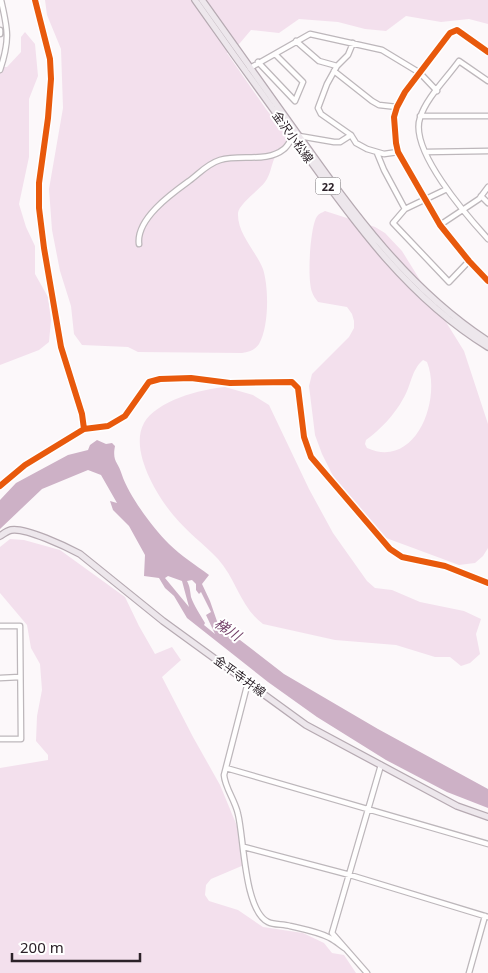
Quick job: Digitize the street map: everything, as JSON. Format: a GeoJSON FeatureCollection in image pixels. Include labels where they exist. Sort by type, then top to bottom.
{"type":"FeatureCollection","features":[{"type":"Feature","properties":{"kind":"main road","name":"金沢小松線"},"geometry":{"type":"LineString","coordinates":[[195,0],[296,137],[389,255],[444,309],[488,340]]}},
{"type":"Feature","properties":{"kind":"main road","name":"金沢小松線"},"geometry":{"type":"LineString","coordinates":[[202,0],[343,207],[372,244],[427,301],[456,325],[488,347]]}},
{"type":"Feature","properties":{"kind":"main road","name":"金平寺井線"},"geometry":{"type":"LineString","coordinates":[[0,536],[12,530],[27,533],[72,550],[163,621],[306,726],[457,806],[488,817]]}},
{"type":"Feature","properties":{"kind":"street"},"geometry":{"type":"LineString","coordinates":[[0,70],[7,48],[7,26],[1,0]]}},
{"type":"Feature","properties":{"kind":"street"},"geometry":{"type":"LineString","coordinates":[[35,0],[50,59],[51,79],[39,183],[39,208],[61,347],[82,414],[84,429]]}},
{"type":"Feature","properties":{"kind":"street"},"geometry":{"type":"LineString","coordinates":[[487,278],[468,261],[440,225],[398,152],[395,128],[397,108],[405,92],[450,33],[457,30],[488,52]]}},
{"type":"Feature","properties":{"kind":"street"},"geometry":{"type":"LineString","coordinates":[[250,68],[310,34],[382,50],[420,73],[437,91]]}},
{"type":"Feature","properties":{"kind":"street"},"geometry":{"type":"LineString","coordinates":[[296,41],[320,61],[337,66]]}},
{"type":"Feature","properties":{"kind":"street"},"geometry":{"type":"LineString","coordinates":[[353,44],[348,55],[334,71],[318,108],[321,114],[351,135],[356,143],[377,153],[398,152]]}},
{"type":"Feature","properties":{"kind":"street"},"geometry":{"type":"LineString","coordinates":[[258,62],[295,101],[303,82],[275,54]]}},
{"type":"Feature","properties":{"kind":"street"},"geometry":{"type":"LineString","coordinates":[[488,81],[460,61],[425,106],[420,116],[418,127],[426,152],[447,189],[462,210],[488,239]]}},
{"type":"Feature","properties":{"kind":"street"},"geometry":{"type":"LineString","coordinates":[[334,71],[372,101],[379,105],[397,108]]}},
{"type":"Feature","properties":{"kind":"street"},"geometry":{"type":"LineString","coordinates":[[420,116],[488,116]]}},
{"type":"Feature","properties":{"kind":"street"},"geometry":{"type":"LineString","coordinates":[[139,244],[138,238],[143,227],[161,202],[207,166],[222,159],[275,155],[296,137],[340,142],[351,135]]}},
{"type":"Feature","properties":{"kind":"street"},"geometry":{"type":"LineString","coordinates":[[426,152],[488,151]]}},
{"type":"Feature","properties":{"kind":"street"},"geometry":{"type":"LineString","coordinates":[[377,153],[405,209]]}},
{"type":"Feature","properties":{"kind":"street"},"geometry":{"type":"LineString","coordinates":[[440,225],[481,196],[488,187]]}},
{"type":"Feature","properties":{"kind":"street"},"geometry":{"type":"LineString","coordinates":[[447,189],[405,209],[393,223],[449,282],[468,261]]}},
{"type":"Feature","properties":{"kind":"street"},"geometry":{"type":"LineString","coordinates":[[481,196],[488,203]]}},
{"type":"Feature","properties":{"kind":"street"},"geometry":{"type":"LineString","coordinates":[[0,486],[25,465],[84,429],[108,426],[125,416],[149,382],[160,379],[191,378],[230,383],[292,382],[298,388],[304,437],[311,457],[390,550],[402,557],[446,566],[488,582]]}},
{"type":"Feature","properties":{"kind":"street"},"geometry":{"type":"LineString","coordinates":[[0,626],[20,626],[21,739],[0,739]]}},
{"type":"Feature","properties":{"kind":"street"},"geometry":{"type":"LineString","coordinates":[[0,678],[20,678]]}},
{"type":"Feature","properties":{"kind":"street"},"geometry":{"type":"LineString","coordinates":[[248,682],[224,781],[235,803],[244,846],[249,889],[258,910],[267,922],[288,925],[330,938],[346,949]]}},
{"type":"Feature","properties":{"kind":"street"},"geometry":{"type":"LineString","coordinates":[[367,973],[332,933],[381,765]]}},
{"type":"Feature","properties":{"kind":"street"},"geometry":{"type":"LineString","coordinates":[[226,768],[370,808],[488,844]]}},
{"type":"Feature","properties":{"kind":"street"},"geometry":{"type":"LineString","coordinates":[[244,846],[487,916],[468,973]]}},
{"type":"Feature","properties":{"kind":"shaded area"},"geometry":{"type":"Polygon","coordinates":[[[45,0],[488,0],[488,24],[469,19],[441,22],[406,16],[386,31],[365,29],[338,22],[299,19],[279,33],[251,30],[240,43],[227,53],[289,139],[275,157],[265,182],[245,201],[238,213],[240,228],[260,262],[265,277],[267,307],[262,337],[256,348],[242,353],[138,352],[128,347],[82,345],[74,334],[71,306],[60,271],[52,230],[49,189],[63,108],[61,49],[47,15],[45,0]]]}},
{"type":"Feature","properties":{"kind":"shaded area"},"geometry":{"type":"Polygon","coordinates":[[[25,32],[35,44],[38,76],[29,99],[29,157],[19,204],[26,227],[35,246],[35,274],[48,297],[51,320],[49,342],[39,350],[0,365],[0,67],[7,67],[21,52],[21,37],[25,32]]]}},
{"type":"Feature","properties":{"kind":"shaded area"},"geometry":{"type":"Polygon","coordinates":[[[325,211],[375,227],[385,233],[402,251],[464,351],[488,424],[488,548],[475,563],[459,565],[378,535],[363,522],[338,486],[322,454],[315,435],[309,386],[312,374],[349,337],[354,328],[352,314],[347,307],[318,302],[310,286],[309,266],[312,233],[316,218],[325,211]],[[423,360],[419,364],[400,405],[382,427],[366,440],[367,448],[384,452],[399,449],[411,440],[421,427],[428,411],[431,394],[431,377],[427,362],[423,360]]]}},
{"type":"Feature","properties":{"kind":"shaded area"},"geometry":{"type":"Polygon","coordinates":[[[225,387],[253,395],[269,405],[309,489],[333,533],[367,581],[375,588],[392,590],[420,602],[464,611],[481,619],[476,634],[480,654],[470,663],[461,666],[450,657],[435,657],[396,645],[335,640],[263,624],[255,617],[244,602],[230,575],[218,559],[179,522],[160,497],[147,472],[140,446],[140,434],[144,423],[158,408],[192,393],[225,387]]]}},
{"type":"Feature","properties":{"kind":"shaded area"},"geometry":{"type":"Polygon","coordinates":[[[97,440],[106,444],[112,443],[115,446],[114,455],[125,483],[142,511],[169,544],[209,575],[202,584],[219,627],[236,640],[240,640],[284,674],[378,729],[488,789],[488,808],[447,792],[386,760],[317,717],[268,682],[187,618],[174,596],[165,588],[159,578],[144,576],[145,555],[129,526],[113,510],[110,501],[117,503],[101,475],[88,470],[42,489],[0,529],[0,500],[16,483],[68,455],[88,450],[90,445],[97,440]],[[168,576],[165,578],[189,607],[182,581],[168,576]],[[192,580],[187,581],[192,600],[205,623],[204,625],[215,634],[206,615],[211,612],[201,592],[199,594],[196,590],[196,584],[192,580]]]}},
{"type":"Feature","properties":{"kind":"shaded area"},"geometry":{"type":"Polygon","coordinates":[[[10,539],[24,540],[60,550],[125,597],[155,654],[172,647],[181,660],[162,677],[220,785],[237,826],[244,865],[211,879],[206,885],[205,895],[209,901],[238,910],[263,927],[303,933],[324,943],[332,953],[344,955],[356,973],[0,973],[0,768],[48,760],[48,755],[36,741],[37,716],[42,690],[40,664],[31,648],[27,625],[0,593],[0,547],[10,539]]]}},
{"type":"Feature","properties":{"kind":"cycle path"},"geometry":{"type":"LineString","coordinates":[[0,486],[25,465],[84,429],[82,414],[61,347],[39,208],[39,183],[51,79],[50,59],[35,0]]}},
{"type":"Feature","properties":{"kind":"cycle path"},"geometry":{"type":"LineString","coordinates":[[488,52],[457,30],[450,33],[405,92],[394,117],[398,152],[440,225],[488,281]]}},
{"type":"Feature","properties":{"kind":"cycle path"},"geometry":{"type":"LineString","coordinates":[[84,429],[108,426],[125,416],[149,382],[160,379],[191,378],[230,383],[292,382],[298,388],[304,437],[311,457],[390,549],[402,557],[445,566],[488,583]]}},
{"type":"Feature","properties":{"kind":"water label","name":"梯川"},"geometry":{"type":"Point","coordinates":[228,629]}}]}
